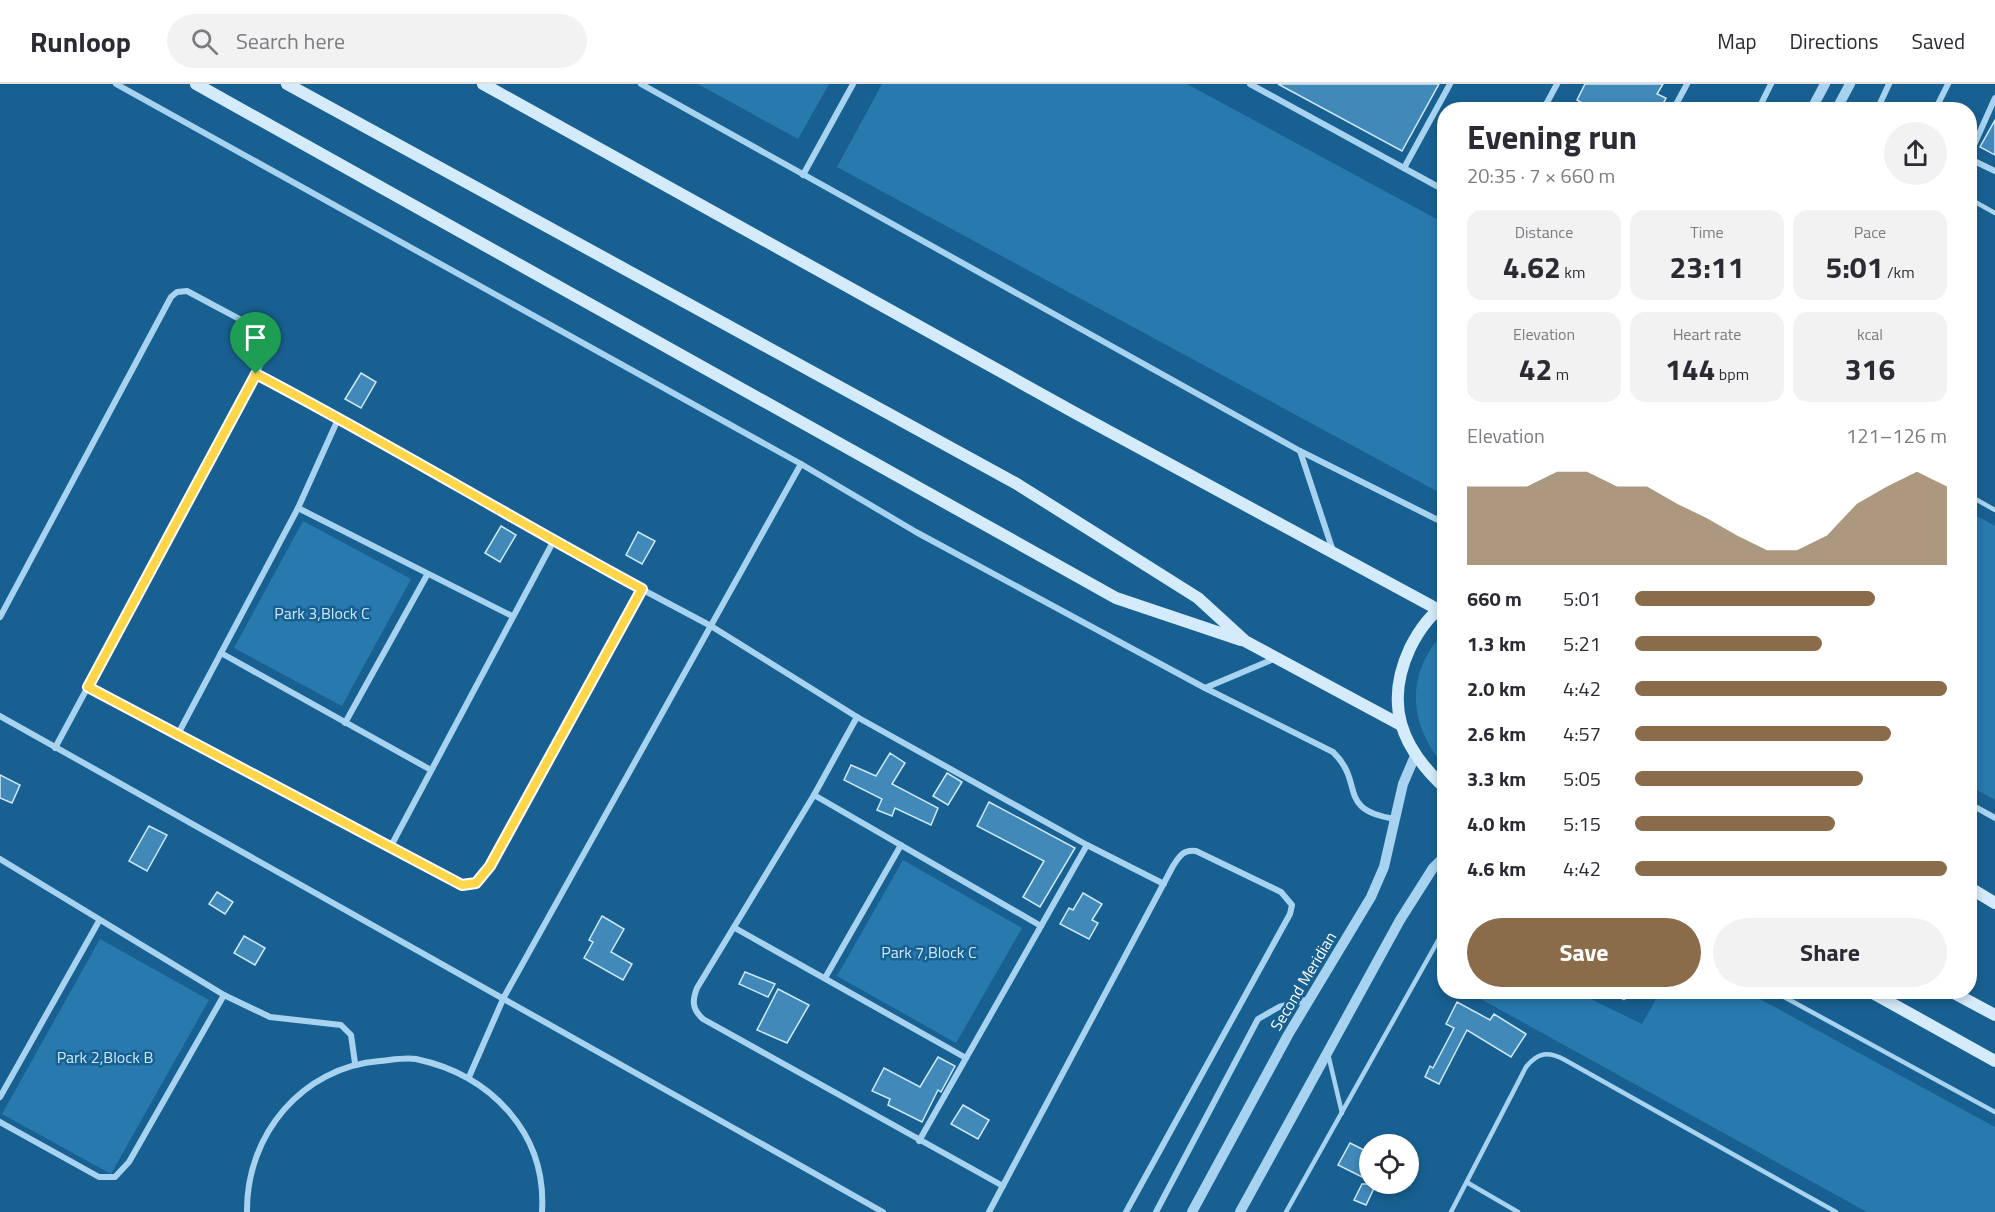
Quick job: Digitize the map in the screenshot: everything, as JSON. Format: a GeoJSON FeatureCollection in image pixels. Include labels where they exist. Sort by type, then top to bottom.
{"type":"FeatureCollection","features":[{"type":"Feature","properties":{"kind":"main road"},"geometry":{"type":"LineString","coordinates":[[196,84],[1116,598],[1245,641],[1401,725]]}},
{"type":"Feature","properties":{"kind":"main road"},"geometry":{"type":"LineString","coordinates":[[287,84],[1017,484],[1198,598],[1245,641]]}},
{"type":"Feature","properties":{"kind":"main road"},"geometry":{"type":"LineString","coordinates":[[483,84],[1077,414],[1437,605]]}},
{"type":"Feature","properties":{"kind":"main road"},"geometry":{"type":"LineString","coordinates":[[1437,613],[1419,630],[1401,668],[1397,696],[1401,725],[1415,756],[1437,780]]}},
{"type":"Feature","properties":{"kind":"main road"},"geometry":{"type":"LineString","coordinates":[[1977,892],[1995,903]]}},
{"type":"Feature","properties":{"kind":"main road"},"geometry":{"type":"LineString","coordinates":[[1884,999],[1995,1061]]}},
{"type":"Feature","properties":{"kind":"main road"},"geometry":{"type":"LineString","coordinates":[[1965,999],[1995,1016]]}},
{"type":"Feature","properties":{"kind":"street"},"geometry":{"type":"LineString","coordinates":[[116,84],[801,464],[916,532],[1205,688],[1333,752],[1341,760],[1358,804],[1363,810],[1395,819]]}},
{"type":"Feature","properties":{"kind":"street"},"geometry":{"type":"LineString","coordinates":[[641,84],[1300,451],[1437,520]]}},
{"type":"Feature","properties":{"kind":"street"},"geometry":{"type":"LineString","coordinates":[[803,175],[853,84]]}},
{"type":"Feature","properties":{"kind":"street"},"geometry":{"type":"LineString","coordinates":[[1250,84],[1437,186]]}},
{"type":"Feature","properties":{"kind":"street"},"geometry":{"type":"LineString","coordinates":[[1440,102],[1450,84]]}},
{"type":"Feature","properties":{"kind":"street"},"geometry":{"type":"LineString","coordinates":[[1547,102],[1557,84]]}},
{"type":"Feature","properties":{"kind":"street"},"geometry":{"type":"LineString","coordinates":[[1677,102],[1687,84]]}},
{"type":"Feature","properties":{"kind":"street"},"geometry":{"type":"LineString","coordinates":[[1762,102],[1771,84]]}},
{"type":"Feature","properties":{"kind":"street"},"geometry":{"type":"LineString","coordinates":[[1815,102],[1825,84]]}},
{"type":"Feature","properties":{"kind":"street"},"geometry":{"type":"LineString","coordinates":[[1840,102],[1850,84]]}},
{"type":"Feature","properties":{"kind":"street"},"geometry":{"type":"LineString","coordinates":[[1881,102],[1890,84]]}},
{"type":"Feature","properties":{"kind":"street"},"geometry":{"type":"LineString","coordinates":[[1939,102],[1948,84]]}},
{"type":"Feature","properties":{"kind":"street"},"geometry":{"type":"LineString","coordinates":[[1977,138],[1995,98]]}},
{"type":"Feature","properties":{"kind":"street"},"geometry":{"type":"LineString","coordinates":[[1404,168],[1437,108]]}},
{"type":"Feature","properties":{"kind":"street"},"geometry":{"type":"LineString","coordinates":[[1977,162],[1995,171]]}},
{"type":"Feature","properties":{"kind":"street"},"geometry":{"type":"LineString","coordinates":[[0,617],[171,297],[177,292],[187,291],[258,329],[265,337],[266,350],[256,374],[55,748]]}},
{"type":"Feature","properties":{"kind":"street"},"geometry":{"type":"LineString","coordinates":[[256,374],[339,417],[553,542],[711,626],[857,717],[1087,845],[1164,884]]}},
{"type":"Feature","properties":{"kind":"street"},"geometry":{"type":"LineString","coordinates":[[178,734],[298,508],[339,417]]}},
{"type":"Feature","properties":{"kind":"street"},"geometry":{"type":"LineString","coordinates":[[1300,451],[1334,552]]}},
{"type":"Feature","properties":{"kind":"street"},"geometry":{"type":"LineString","coordinates":[[470,1077],[504,997],[801,464]]}},
{"type":"Feature","properties":{"kind":"street"},"geometry":{"type":"LineString","coordinates":[[298,508],[512,616]]}},
{"type":"Feature","properties":{"kind":"street"},"geometry":{"type":"LineString","coordinates":[[391,846],[553,542]]}},
{"type":"Feature","properties":{"kind":"street"},"geometry":{"type":"LineString","coordinates":[[345,723],[427,574]]}},
{"type":"Feature","properties":{"kind":"street"},"geometry":{"type":"LineString","coordinates":[[88,687],[462,885],[476,883],[490,866],[642,589]]}},
{"type":"Feature","properties":{"kind":"street"},"geometry":{"type":"LineString","coordinates":[[221,654],[431,770]]}},
{"type":"Feature","properties":{"kind":"street"},"geometry":{"type":"LineString","coordinates":[[1205,688],[1276,658]]}},
{"type":"Feature","properties":{"kind":"street"},"geometry":{"type":"LineString","coordinates":[[0,716],[504,997],[883,1212]]}},
{"type":"Feature","properties":{"kind":"street"},"geometry":{"type":"LineString","coordinates":[[857,717],[814,795],[697,988],[693,999],[695,1012],[703,1019],[1003,1186]]}},
{"type":"Feature","properties":{"kind":"street","name":"Second Meridian"},"geometry":{"type":"LineString","coordinates":[[1192,1212],[1310,998],[1380,879],[1403,784],[1415,756]]}},
{"type":"Feature","properties":{"kind":"street"},"geometry":{"type":"LineString","coordinates":[[814,795],[1041,926]]}},
{"type":"Feature","properties":{"kind":"street"},"geometry":{"type":"LineString","coordinates":[[1977,808],[1995,818]]}},
{"type":"Feature","properties":{"kind":"street"},"geometry":{"type":"LineString","coordinates":[[825,978],[901,845]]}},
{"type":"Feature","properties":{"kind":"street"},"geometry":{"type":"LineString","coordinates":[[919,1141],[1087,845]]}},
{"type":"Feature","properties":{"kind":"street"},"geometry":{"type":"LineString","coordinates":[[989,1212],[1180,855],[1188,850],[1196,851],[1281,892],[1292,904],[1290,914],[1126,1212]]}},
{"type":"Feature","properties":{"kind":"street"},"geometry":{"type":"LineString","coordinates":[[0,859],[224,995],[270,1017],[341,1025],[351,1035],[355,1063]]}},
{"type":"Feature","properties":{"kind":"street"},"geometry":{"type":"LineString","coordinates":[[1240,1212],[1421,885],[1437,866]]}},
{"type":"Feature","properties":{"kind":"street"},"geometry":{"type":"LineString","coordinates":[[0,1097],[99,921]]}},
{"type":"Feature","properties":{"kind":"street"},"geometry":{"type":"LineString","coordinates":[[735,928],[966,1058]]}},
{"type":"Feature","properties":{"kind":"street"},"geometry":{"type":"LineString","coordinates":[[0,1122],[99,1177],[115,1177],[129,1162],[224,995]]}},
{"type":"Feature","properties":{"kind":"street"},"geometry":{"type":"LineString","coordinates":[[1156,1212],[1258,1019],[1273,1009],[1310,998]]}},
{"type":"Feature","properties":{"kind":"street"},"geometry":{"type":"LineString","coordinates":[[248,1212],[247,1189],[259,1146],[282,1110],[315,1081],[355,1063],[414,1059],[470,1077],[506,1106],[531,1145],[543,1190],[542,1212]]}},
{"type":"Feature","properties":{"kind":"lane"},"geometry":{"type":"LineString","coordinates":[[1977,203],[1995,213]]}},
{"type":"Feature","properties":{"kind":"lane"},"geometry":{"type":"LineString","coordinates":[[1977,500],[1995,510]]}},
{"type":"Feature","properties":{"kind":"lane"},"geometry":{"type":"LineString","coordinates":[[1286,1212],[1437,943]]}},
{"type":"Feature","properties":{"kind":"lane"},"geometry":{"type":"LineString","coordinates":[[1788,999],[1995,1112]]}},
{"type":"Feature","properties":{"kind":"lane"},"geometry":{"type":"LineString","coordinates":[[1327,1053],[1342,1113]]}},
{"type":"Feature","properties":{"kind":"lane"},"geometry":{"type":"LineString","coordinates":[[1451,1212],[1526,1067],[1534,1057],[1543,1053],[1554,1054],[1836,1212]]}},
{"type":"Feature","properties":{"kind":"lane"},"geometry":{"type":"LineString","coordinates":[[1468,1183],[1518,1212]]}},
{"type":"Feature","properties":{"kind":"green space"},"geometry":{"type":"Polygon","coordinates":[[[698,84],[829,84],[798,139],[698,84]]]}},
{"type":"Feature","properties":{"kind":"green space"},"geometry":{"type":"Polygon","coordinates":[[[882,84],[1187,84],[1437,219],[1437,491],[837,167],[882,84]]]}},
{"type":"Feature","properties":{"kind":"green space"},"geometry":{"type":"Polygon","coordinates":[[[1977,516],[1995,526],[1995,800],[1977,790],[1977,516]]]}},
{"type":"Feature","properties":{"kind":"green space","name":"Park 3,Block C"},"geometry":{"type":"Polygon","coordinates":[[[303,521],[411,579],[342,706],[234,648],[303,521]]]}},
{"type":"Feature","properties":{"kind":"green space"},"geometry":{"type":"Polygon","coordinates":[[[1437,641],[1437,757],[1423,733],[1416,699],[1417,682],[1422,665],[1437,641]]]}},
{"type":"Feature","properties":{"kind":"green space","name":"Park 7,Block C"},"geometry":{"type":"Polygon","coordinates":[[[903,860],[1022,928],[956,1043],[837,976],[903,860]]]}},
{"type":"Feature","properties":{"kind":"green space","name":"Park 2,Block B"},"geometry":{"type":"Polygon","coordinates":[[[100,939],[209,1000],[111,1174],[2,1114],[100,939]]]}},
{"type":"Feature","properties":{"kind":"green space"},"geometry":{"type":"Polygon","coordinates":[[[1481,999],[1590,999],[1642,1024],[1656,999],[1760,999],[1995,1127],[1995,1212],[1867,1212],[1481,999]]]}},
{"type":"Feature","properties":{"kind":"building"},"geometry":{"type":"Polygon","coordinates":[[[1278,84],[1439,84],[1402,151],[1278,84]]]}},
{"type":"Feature","properties":{"kind":"building"},"geometry":{"type":"Polygon","coordinates":[[[1585,84],[1663,84],[1657,94],[1666,98],[1664,102],[1580,102],[1577,100],[1585,84]]]}},
{"type":"Feature","properties":{"kind":"building"},"geometry":{"type":"Polygon","coordinates":[[[1995,120],[1995,155],[1980,147],[1995,120]]]}},
{"type":"Feature","properties":{"kind":"building"},"geometry":{"type":"Polygon","coordinates":[[[361,373],[376,382],[361,408],[345,399],[361,373]]]}},
{"type":"Feature","properties":{"kind":"building"},"geometry":{"type":"Polygon","coordinates":[[[501,526],[516,535],[500,562],[485,553],[501,526]]]}},
{"type":"Feature","properties":{"kind":"building"},"geometry":{"type":"Polygon","coordinates":[[[638,532],[655,541],[642,564],[626,555],[638,532]]]}},
{"type":"Feature","properties":{"kind":"building"},"geometry":{"type":"Polygon","coordinates":[[[890,753],[905,763],[892,784],[938,808],[931,825],[895,808],[892,816],[877,810],[882,799],[844,780],[851,765],[876,776],[890,753]]]}},
{"type":"Feature","properties":{"kind":"building"},"geometry":{"type":"Polygon","coordinates":[[[947,773],[962,782],[948,805],[933,796],[947,773]]]}},
{"type":"Feature","properties":{"kind":"building"},"geometry":{"type":"Polygon","coordinates":[[[0,775],[20,785],[12,803],[0,798],[0,775]]]}},
{"type":"Feature","properties":{"kind":"building"},"geometry":{"type":"Polygon","coordinates":[[[989,802],[1075,848],[1040,907],[1023,897],[1044,861],[977,826],[989,802]]]}},
{"type":"Feature","properties":{"kind":"building"},"geometry":{"type":"Polygon","coordinates":[[[149,826],[167,835],[147,871],[129,861],[149,826]]]}},
{"type":"Feature","properties":{"kind":"building"},"geometry":{"type":"Polygon","coordinates":[[[217,892],[233,902],[225,914],[209,904],[217,892]]]}},
{"type":"Feature","properties":{"kind":"building"},"geometry":{"type":"Polygon","coordinates":[[[1083,893],[1102,904],[1092,920],[1098,923],[1089,939],[1060,924],[1069,908],[1073,910],[1083,893]]]}},
{"type":"Feature","properties":{"kind":"building"},"geometry":{"type":"Polygon","coordinates":[[[602,916],[624,929],[611,952],[632,964],[623,980],[584,958],[593,942],[589,940],[602,916]]]}},
{"type":"Feature","properties":{"kind":"building"},"geometry":{"type":"Polygon","coordinates":[[[244,936],[265,948],[255,965],[234,953],[244,936]]]}},
{"type":"Feature","properties":{"kind":"building"},"geometry":{"type":"Polygon","coordinates":[[[745,972],[775,984],[768,997],[739,984],[745,972]]]}},
{"type":"Feature","properties":{"kind":"building"},"geometry":{"type":"Polygon","coordinates":[[[778,989],[809,1005],[787,1043],[757,1030],[778,989]]]}},
{"type":"Feature","properties":{"kind":"building"},"geometry":{"type":"Polygon","coordinates":[[[1457,1002],[1490,1020],[1494,1014],[1526,1034],[1511,1057],[1467,1030],[1439,1084],[1425,1077],[1430,1066],[1433,1068],[1454,1028],[1446,1024],[1457,1002]]]}},
{"type":"Feature","properties":{"kind":"building"},"geometry":{"type":"Polygon","coordinates":[[[938,1057],[955,1066],[941,1092],[938,1090],[922,1122],[888,1105],[890,1099],[872,1091],[884,1068],[920,1087],[938,1057]]]}},
{"type":"Feature","properties":{"kind":"building"},"geometry":{"type":"Polygon","coordinates":[[[963,1105],[989,1120],[978,1139],[951,1124],[963,1105]]]}},
{"type":"Feature","properties":{"kind":"building"},"geometry":{"type":"Polygon","coordinates":[[[1350,1143],[1359,1148],[1359,1176],[1338,1165],[1350,1143]]]}},
{"type":"Feature","properties":{"kind":"building"},"geometry":{"type":"Polygon","coordinates":[[[1359,1190],[1359,1194],[1371,1194],[1366,1205],[1354,1200],[1359,1190]]]}},
{"type":"Feature","properties":{"kind":"route"},"geometry":{"type":"LineString","coordinates":[[256,374],[339,417],[553,542],[642,589],[490,866],[476,883],[462,885],[88,687],[256,374]]}}]}
